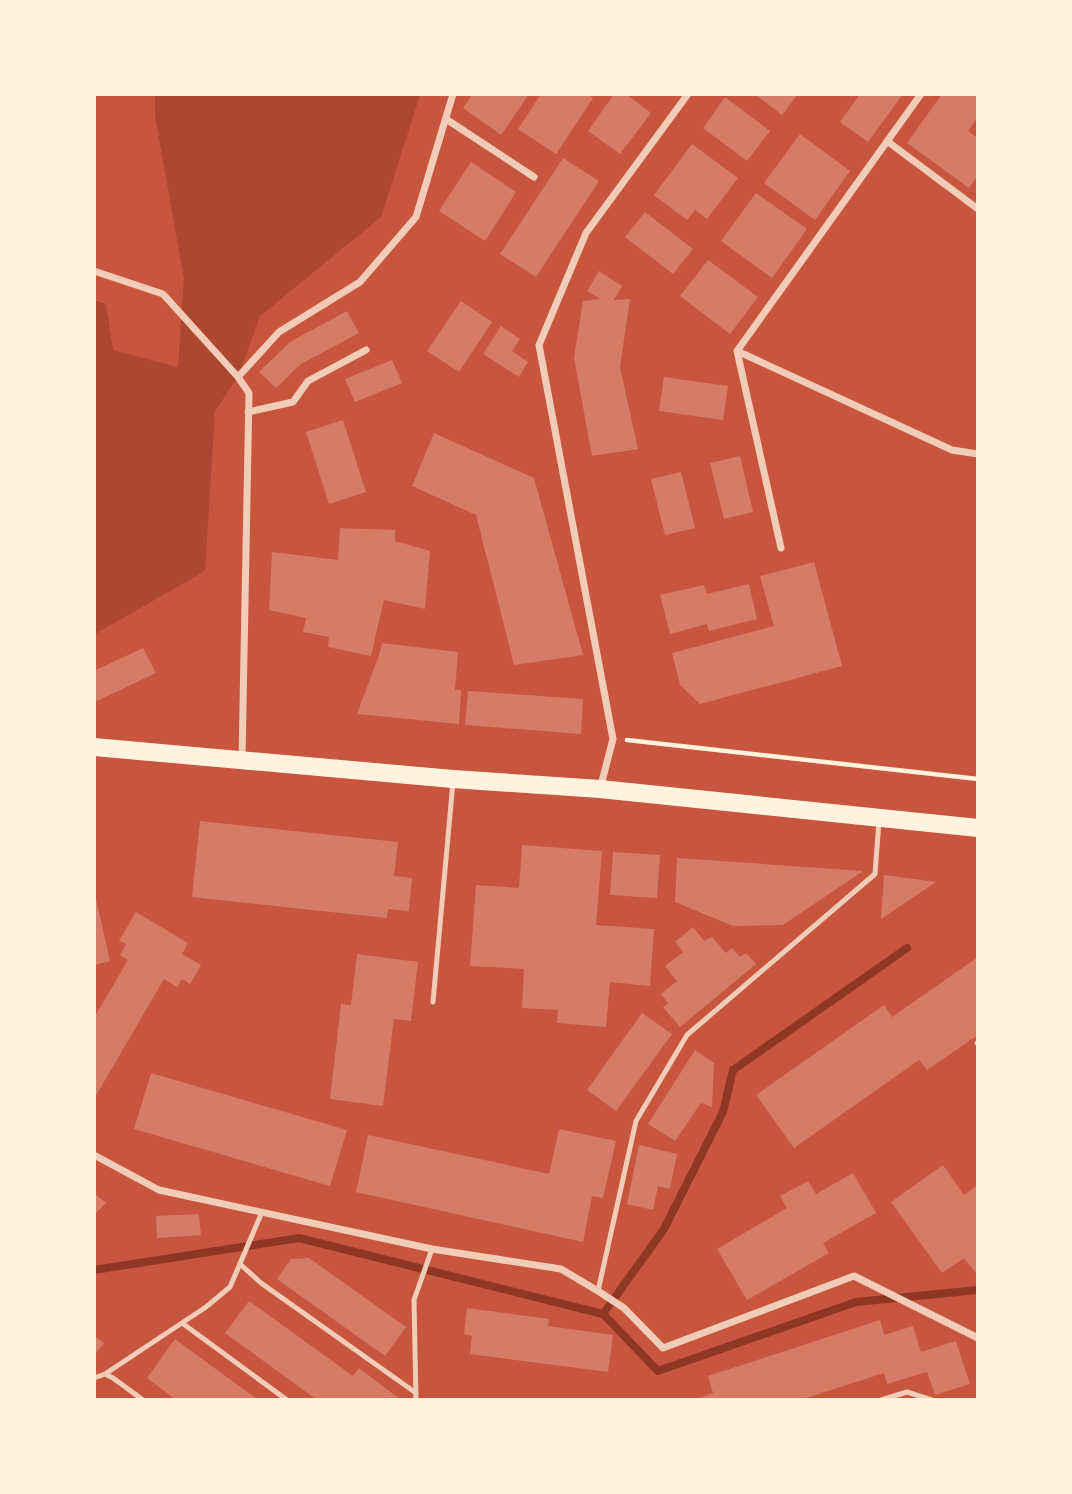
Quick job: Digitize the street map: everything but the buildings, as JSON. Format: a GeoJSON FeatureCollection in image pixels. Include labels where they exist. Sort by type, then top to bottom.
{"type":"FeatureCollection","features":[{"type":"Feature","properties":{"kind":"main road"},"geometry":{"type":"LineString","coordinates":[[94,747],[453,779],[600,789],[978,828]]}},
{"type":"Feature","properties":{"kind":"street"},"geometry":{"type":"LineString","coordinates":[[238,377],[279,332],[360,282],[416,217],[453,94]]}},
{"type":"Feature","properties":{"kind":"street"},"geometry":{"type":"LineString","coordinates":[[600,789],[613,739],[539,345],[586,233],[688,94]]}},
{"type":"Feature","properties":{"kind":"street"},"geometry":{"type":"LineString","coordinates":[[781,548],[737,351],[921,94]]}},
{"type":"Feature","properties":{"kind":"street"},"geometry":{"type":"LineString","coordinates":[[446,119],[534,177]]}},
{"type":"Feature","properties":{"kind":"street"},"geometry":{"type":"LineString","coordinates":[[887,141],[978,209]]}},
{"type":"Feature","properties":{"kind":"street"},"geometry":{"type":"LineString","coordinates":[[94,271],[163,294],[238,377],[248,393],[242,760]]}},
{"type":"Feature","properties":{"kind":"street"},"geometry":{"type":"LineString","coordinates":[[248,412],[293,402],[309,381],[366,350]]}},
{"type":"Feature","properties":{"kind":"street"},"geometry":{"type":"LineString","coordinates":[[737,351],[952,450],[978,454]]}},
{"type":"Feature","properties":{"kind":"street"},"geometry":{"type":"LineString","coordinates":[[94,1155],[159,1189],[432,1249],[561,1269],[624,1308],[663,1348],[854,1276],[978,1338]]}},
{"type":"Feature","properties":{"kind":"lane"},"geometry":{"type":"LineString","coordinates":[[433,1002],[453,779]]}},
{"type":"Feature","properties":{"kind":"lane"},"geometry":{"type":"LineString","coordinates":[[598,1291],[636,1121],[642,1110],[687,1035],[874,874],[879,817]]}},
{"type":"Feature","properties":{"kind":"lane"},"geometry":{"type":"LineString","coordinates":[[94,1378],[105,1374],[206,1307],[230,1287],[262,1212]]}},
{"type":"Feature","properties":{"kind":"lane"},"geometry":{"type":"LineString","coordinates":[[416,1396],[414,1300],[432,1249]]}},
{"type":"Feature","properties":{"kind":"lane"},"geometry":{"type":"LineString","coordinates":[[240,1264],[261,1283],[416,1396]]}},
{"type":"Feature","properties":{"kind":"lane"},"geometry":{"type":"LineString","coordinates":[[182,1323],[287,1399]]}},
{"type":"Feature","properties":{"kind":"lane"},"geometry":{"type":"LineString","coordinates":[[105,1374],[143,1399]]}},
{"type":"Feature","properties":{"kind":"lane"},"geometry":{"type":"LineString","coordinates":[[881,1399],[907,1391],[932,1399]]}},
{"type":"Feature","properties":{"kind":"path"},"geometry":{"type":"LineString","coordinates":[[613,739],[978,779]]}},
{"type":"Feature","properties":{"kind":"shaded area"},"geometry":{"type":"Polygon","coordinates":[[[155,95],[420,95],[381,217],[260,316],[238,377],[215,411],[205,571],[95,634],[94,300],[106,304],[113,350],[178,367],[184,279],[155,116],[155,95]]]}},
{"type":"Feature","properties":{"kind":"waterway"},"geometry":{"type":"LineString","coordinates":[[94,1270],[299,1238],[603,1314],[664,1229],[723,1112],[733,1070],[907,948]]}},
{"type":"Feature","properties":{"kind":"waterway"},"geometry":{"type":"LineString","coordinates":[[603,1314],[658,1371],[856,1302],[978,1290]]}}]}
